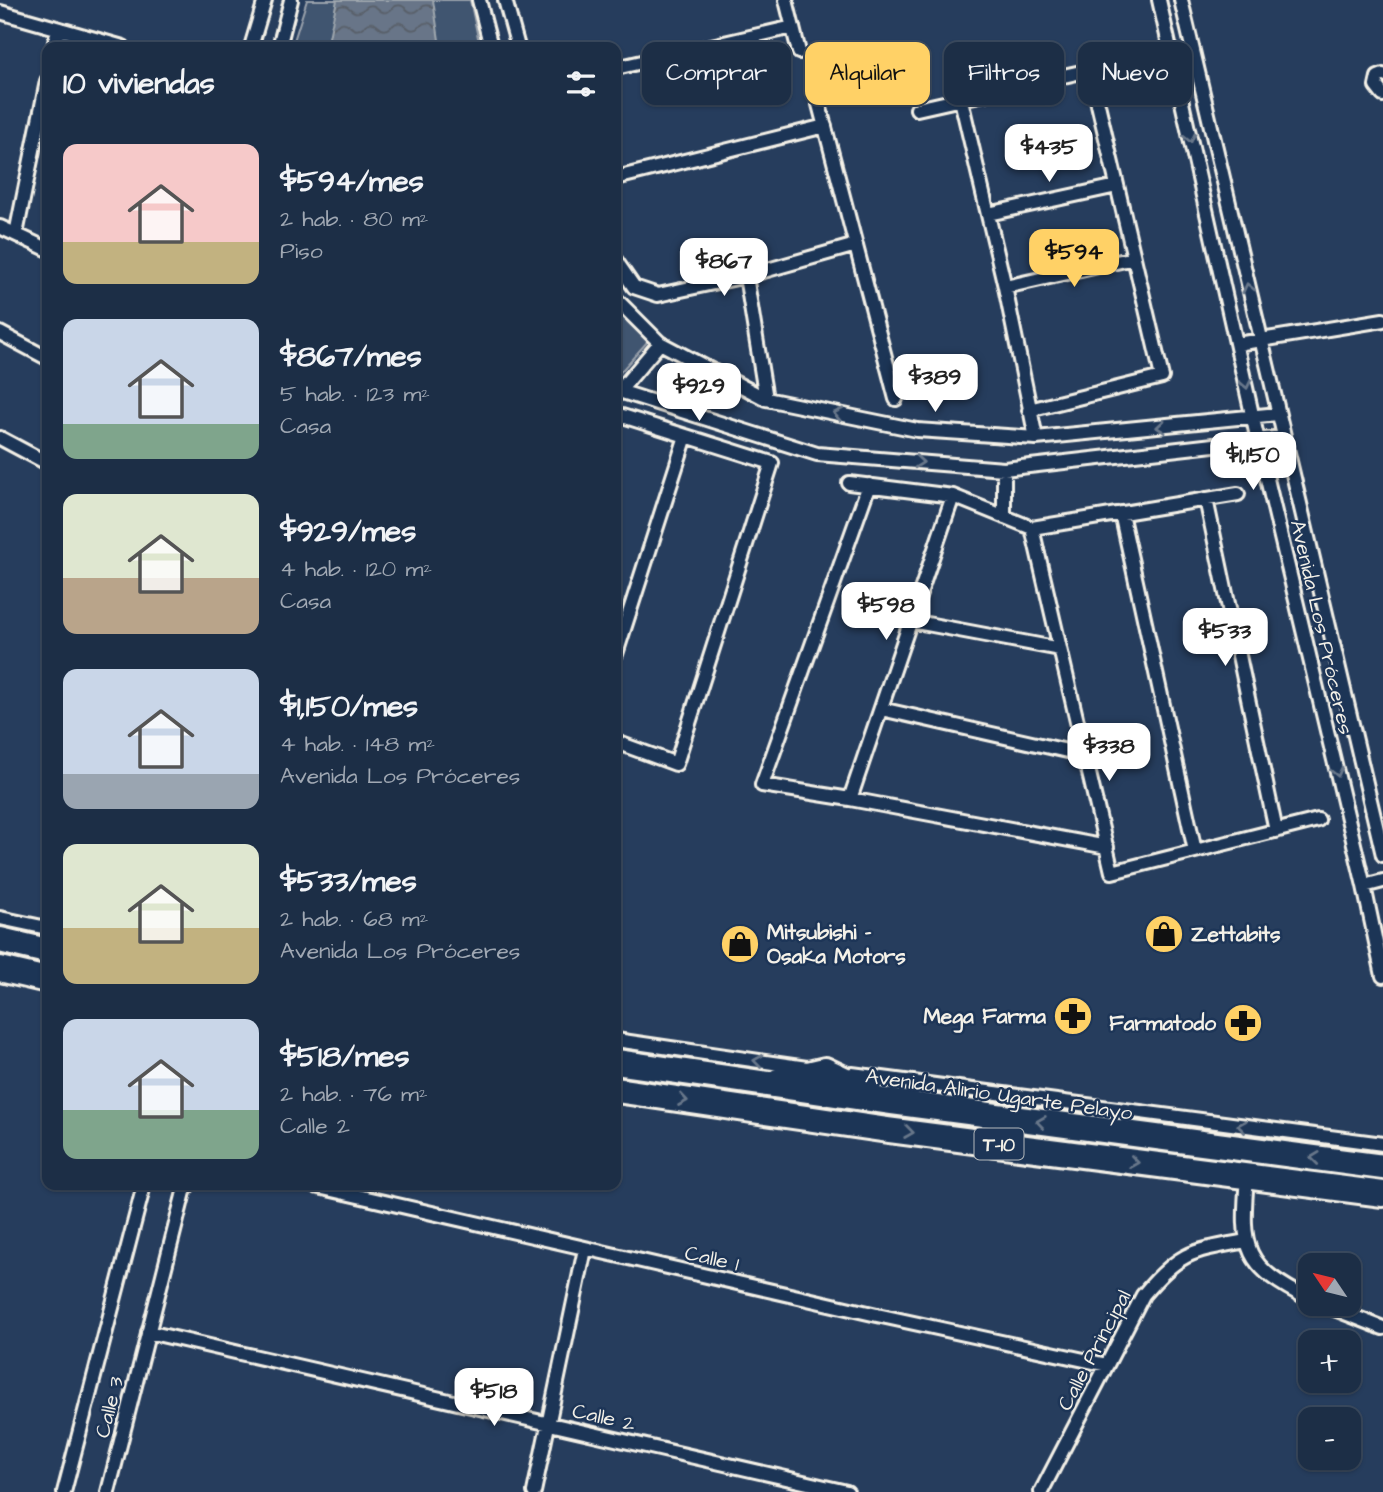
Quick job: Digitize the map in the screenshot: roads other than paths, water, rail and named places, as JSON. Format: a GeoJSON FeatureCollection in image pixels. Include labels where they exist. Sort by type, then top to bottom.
{"type":"FeatureCollection","features":[{"type":"Feature","properties":{"kind":"highway"},"geometry":{"type":"LineString","coordinates":[[0,940],[42,950]]}},
{"type":"Feature","properties":{"kind":"highway"},"geometry":{"type":"LineString","coordinates":[[0,969],[42,978]]}},
{"type":"Feature","properties":{"kind":"highway","name":"Avenida Alirio Ugarte Pelayo"},"geometry":{"type":"LineString","coordinates":[[621,1063],[892,1102],[1383,1167]]}},
{"type":"Feature","properties":{"kind":"highway"},"geometry":{"type":"LineString","coordinates":[[764,1084],[825,1070],[892,1102]]}},
{"type":"Feature","properties":{"kind":"highway","name":"T-10"},"geometry":{"type":"LineString","coordinates":[[621,1091],[902,1132],[1383,1194]]}},
{"type":"Feature","properties":{"kind":"street"},"geometry":{"type":"LineString","coordinates":[[252,42],[265,0]]}},
{"type":"Feature","properties":{"kind":"street"},"geometry":{"type":"LineString","coordinates":[[280,42],[291,0]]}},
{"type":"Feature","properties":{"kind":"street"},"geometry":{"type":"LineString","coordinates":[[490,42],[480,3],[503,0],[516,42]]}},
{"type":"Feature","properties":{"kind":"street"},"geometry":{"type":"LineString","coordinates":[[786,0],[799,52]]}},
{"type":"Feature","properties":{"kind":"street","name":"Avenida Los Próceres"},"geometry":{"type":"LineString","coordinates":[[1158,0],[1383,976]]}},
{"type":"Feature","properties":{"kind":"street","name":"Avenida Los Próceres"},"geometry":{"type":"LineString","coordinates":[[1181,0],[1383,855]]}},
{"type":"Feature","properties":{"kind":"street"},"geometry":{"type":"LineString","coordinates":[[0,12],[105,42]]}},
{"type":"Feature","properties":{"kind":"street"},"geometry":{"type":"LineString","coordinates":[[621,67],[793,27]]}},
{"type":"Feature","properties":{"kind":"street"},"geometry":{"type":"LineString","coordinates":[[55,42],[58,29]]}},
{"type":"Feature","properties":{"kind":"street"},"geometry":{"type":"LineString","coordinates":[[1383,75],[1378,76],[1376,86],[1383,95]]}},
{"type":"Feature","properties":{"kind":"street"},"geometry":{"type":"LineString","coordinates":[[917,109],[944,103]]}},
{"type":"Feature","properties":{"kind":"street"},"geometry":{"type":"LineString","coordinates":[[819,105],[896,399]]}},
{"type":"Feature","properties":{"kind":"street"},"geometry":{"type":"LineString","coordinates":[[962,105],[1005,287],[1036,438]]}},
{"type":"Feature","properties":{"kind":"street"},"geometry":{"type":"LineString","coordinates":[[1029,410],[1162,377],[1098,105]]}},
{"type":"Feature","properties":{"kind":"street"},"geometry":{"type":"LineString","coordinates":[[16,234],[42,106]]}},
{"type":"Feature","properties":{"kind":"street"},"geometry":{"type":"LineString","coordinates":[[621,177],[825,126]]}},
{"type":"Feature","properties":{"kind":"street"},"geometry":{"type":"LineString","coordinates":[[988,214],[1117,186]]}},
{"type":"Feature","properties":{"kind":"street"},"geometry":{"type":"LineString","coordinates":[[0,227],[42,247]]}},
{"type":"Feature","properties":{"kind":"street"},"geometry":{"type":"LineString","coordinates":[[621,268],[634,288],[658,295],[746,276],[856,245]]}},
{"type":"Feature","properties":{"kind":"street"},"geometry":{"type":"LineString","coordinates":[[1005,287],[1134,258]]}},
{"type":"Feature","properties":{"kind":"street"},"geometry":{"type":"LineString","coordinates":[[746,276],[766,399]]}},
{"type":"Feature","properties":{"kind":"street"},"geometry":{"type":"LineString","coordinates":[[621,304],[660,343],[766,399],[917,430],[1036,438],[1278,414]]}},
{"type":"Feature","properties":{"kind":"street"},"geometry":{"type":"LineString","coordinates":[[1237,344],[1383,320]]}},
{"type":"Feature","properties":{"kind":"street"},"geometry":{"type":"LineString","coordinates":[[0,333],[42,355]]}},
{"type":"Feature","properties":{"kind":"street"},"geometry":{"type":"LineString","coordinates":[[621,387],[660,343]]}},
{"type":"Feature","properties":{"kind":"street"},"geometry":{"type":"LineString","coordinates":[[621,393],[817,454],[1004,469],[1283,437]]}},
{"type":"Feature","properties":{"kind":"street"},"geometry":{"type":"LineString","coordinates":[[621,416],[772,463],[676,764],[621,744]]}},
{"type":"Feature","properties":{"kind":"street"},"geometry":{"type":"LineString","coordinates":[[621,638],[687,436]]}},
{"type":"Feature","properties":{"kind":"street"},"geometry":{"type":"LineString","coordinates":[[0,438],[42,460]]}},
{"type":"Feature","properties":{"kind":"street"},"geometry":{"type":"LineString","coordinates":[[1004,469],[1004,517]]}},
{"type":"Feature","properties":{"kind":"street"},"geometry":{"type":"LineString","coordinates":[[849,483],[953,496],[1032,528],[1238,494]]}},
{"type":"Feature","properties":{"kind":"street"},"geometry":{"type":"LineString","coordinates":[[869,485],[762,785],[1107,848]]}},
{"type":"Feature","properties":{"kind":"street"},"geometry":{"type":"LineString","coordinates":[[850,799],[953,496]]}},
{"type":"Feature","properties":{"kind":"street"},"geometry":{"type":"LineString","coordinates":[[1206,499],[1276,831]]}},
{"type":"Feature","properties":{"kind":"street"},"geometry":{"type":"LineString","coordinates":[[1121,513],[1195,851]]}},
{"type":"Feature","properties":{"kind":"street"},"geometry":{"type":"LineString","coordinates":[[1032,528],[1112,872],[1318,820]]}},
{"type":"Feature","properties":{"kind":"street"},"geometry":{"type":"LineString","coordinates":[[911,621],[1060,649]]}},
{"type":"Feature","properties":{"kind":"street"},"geometry":{"type":"LineString","coordinates":[[881,709],[1085,755]]}},
{"type":"Feature","properties":{"kind":"street"},"geometry":{"type":"LineString","coordinates":[[1364,886],[1383,881]]}},
{"type":"Feature","properties":{"kind":"street"},"geometry":{"type":"LineString","coordinates":[[0,918],[42,927]]}},
{"type":"Feature","properties":{"kind":"street","name":"Avenida Alirio Ugarte Pelayo"},"geometry":{"type":"LineString","coordinates":[[621,1041],[1383,1144]]}},
{"type":"Feature","properties":{"kind":"street"},"geometry":{"type":"LineString","coordinates":[[1247,1177],[1243,1219],[1246,1241],[1255,1263],[1263,1271],[1298,1292]]}},
{"type":"Feature","properties":{"kind":"street"},"geometry":{"type":"LineString","coordinates":[[64,1492],[143,1190]]}},
{"type":"Feature","properties":{"kind":"street"},"geometry":{"type":"LineString","coordinates":[[148,1332],[185,1190]]}},
{"type":"Feature","properties":{"kind":"street","name":"Calle 1"},"geometry":{"type":"LineString","coordinates":[[331,1190],[1107,1365]]}},
{"type":"Feature","properties":{"kind":"street","name":"Calle Principal"},"geometry":{"type":"LineString","coordinates":[[1041,1492],[1143,1296],[1170,1266],[1186,1255],[1246,1241]]}},
{"type":"Feature","properties":{"kind":"street"},"geometry":{"type":"LineString","coordinates":[[534,1492],[585,1249]]}},
{"type":"Feature","properties":{"kind":"street"},"geometry":{"type":"LineString","coordinates":[[1352,1316],[1383,1328]]}},
{"type":"Feature","properties":{"kind":"street","name":"Calle 2"},"geometry":{"type":"LineString","coordinates":[[148,1332],[847,1492]]}},
{"type":"Feature","properties":{"kind":"street","name":"Calle 3"},"geometry":{"type":"LineString","coordinates":[[108,1492],[148,1332]]}},
{"type":"Feature","properties":{"kind":"water"},"geometry":{"type":"Polygon","coordinates":[[[337,0],[433,0],[439,42],[328,42],[337,0]]]}},
{"type":"Feature","properties":{"kind":"place","name":"Zettabits"},"geometry":{"type":"Point","coordinates":[1164,934]}},
{"type":"Feature","properties":{"kind":"place","name":"Mitsubishi - Osaka Motors"},"geometry":{"type":"Point","coordinates":[740,944]}},
{"type":"Feature","properties":{"kind":"place","name":"Mega Farma"},"geometry":{"type":"Point","coordinates":[1073,1016]}},
{"type":"Feature","properties":{"kind":"place","name":"Farmatodo"},"geometry":{"type":"Point","coordinates":[1243,1023]}}]}
